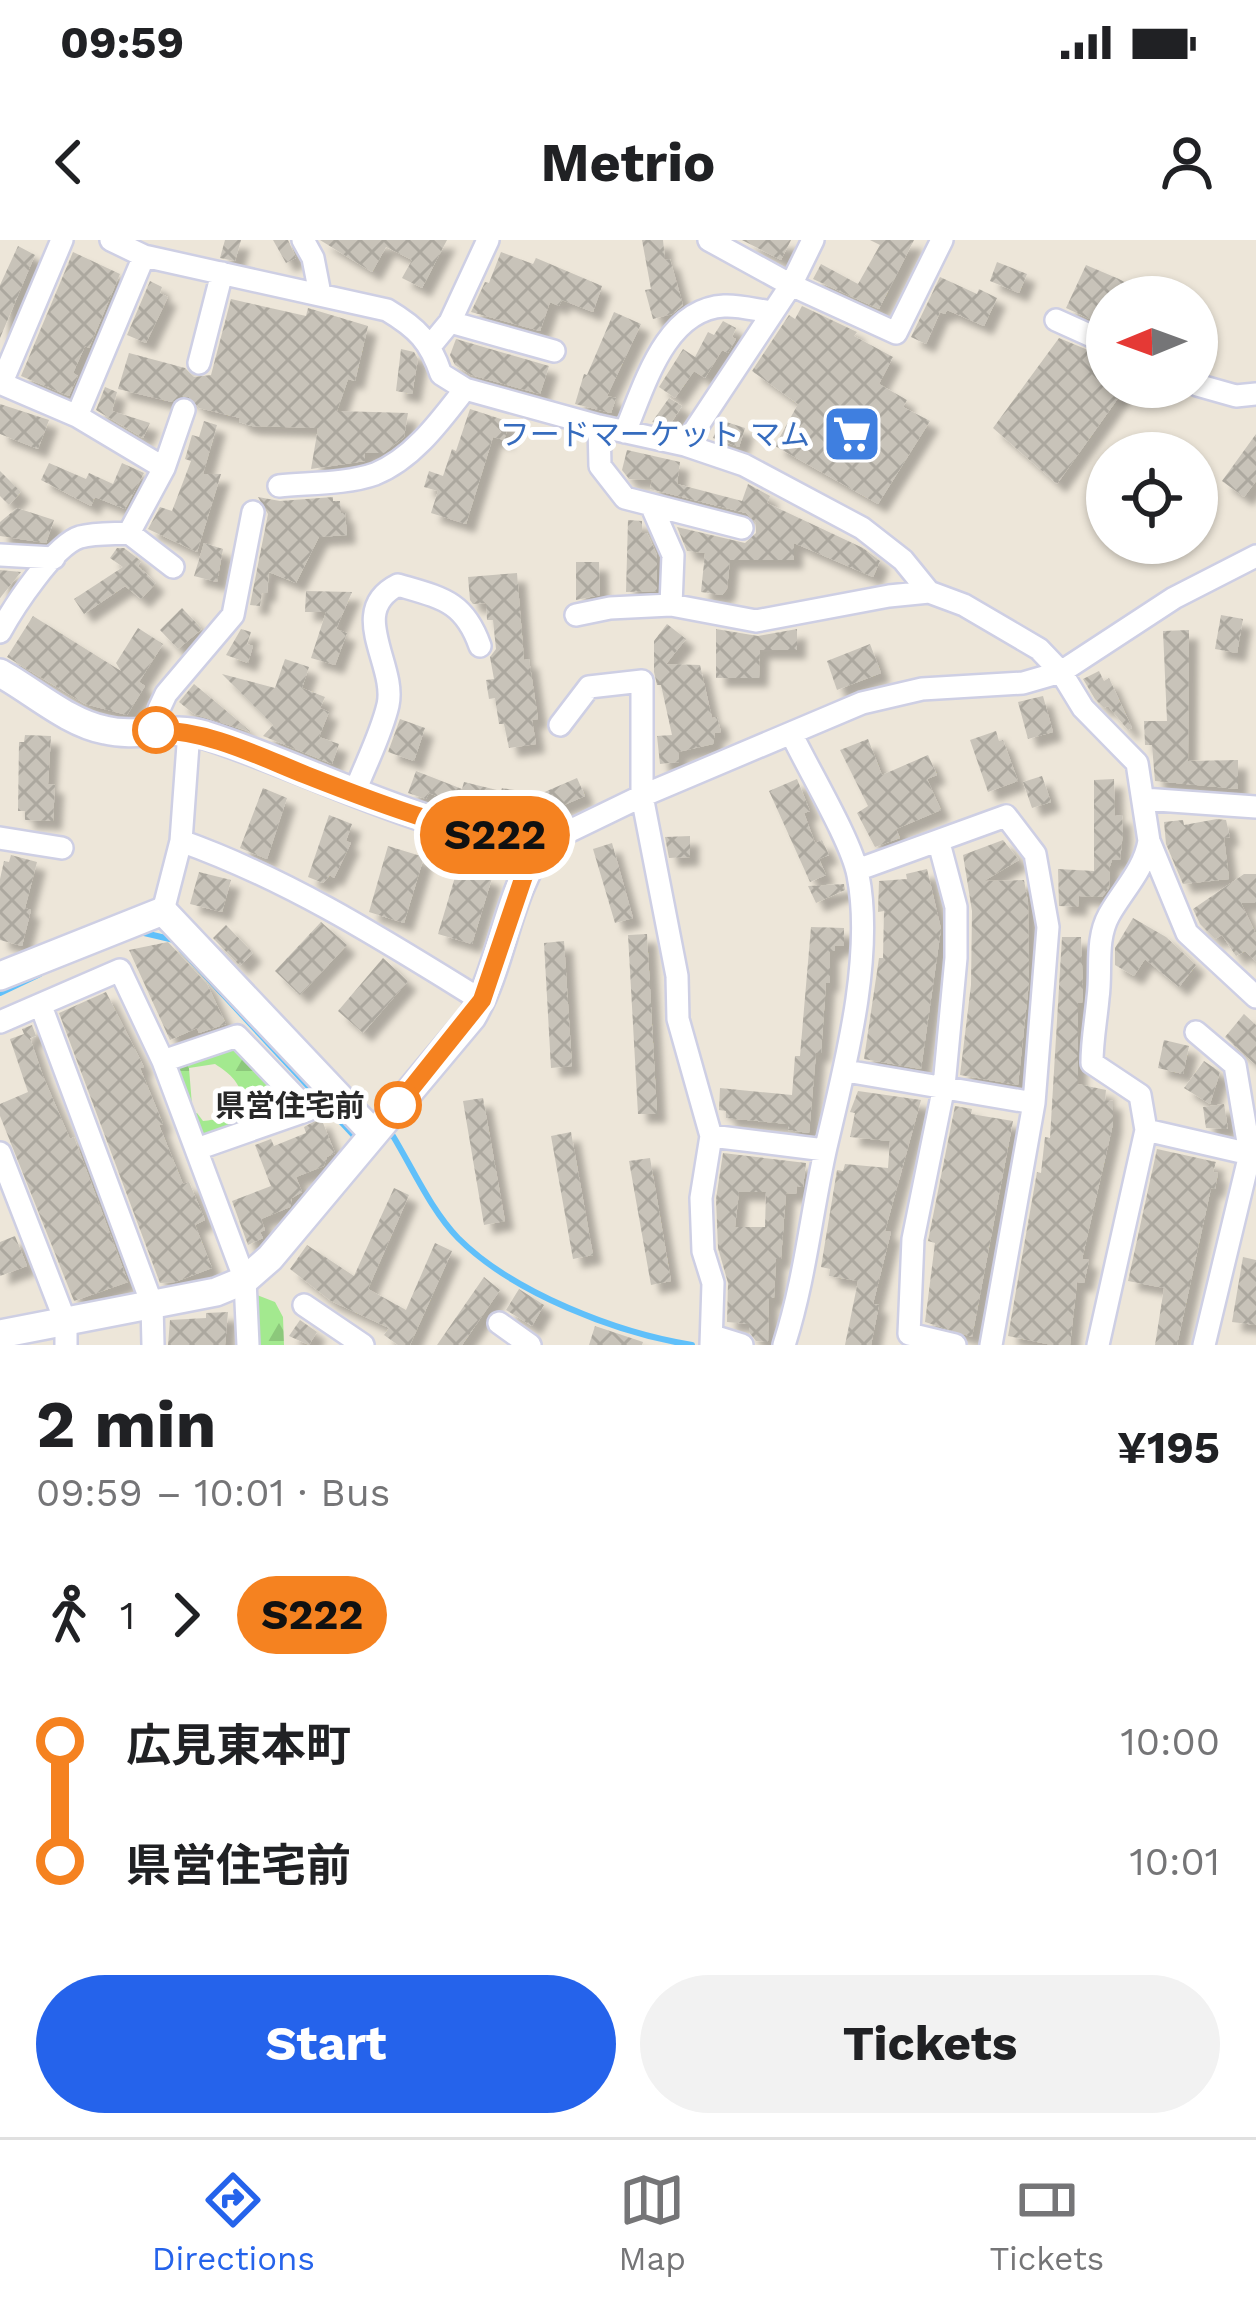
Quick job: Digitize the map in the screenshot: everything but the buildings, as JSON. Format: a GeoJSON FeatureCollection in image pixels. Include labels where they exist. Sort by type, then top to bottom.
{"type":"FeatureCollection","features":[{"type":"Feature","properties":{"kind":"street"},"geometry":{"type":"LineString","coordinates":[[62,240],[1,382],[77,416],[164,468]]}},
{"type":"Feature","properties":{"kind":"street"},"geometry":{"type":"LineString","coordinates":[[111,240],[221,273],[387,310],[417,328],[431,345],[441,374],[465,389],[744,465],[862,528],[903,560],[929,592]]}},
{"type":"Feature","properties":{"kind":"street"},"geometry":{"type":"LineString","coordinates":[[303,240],[313,258],[320,294]]}},
{"type":"Feature","properties":{"kind":"street"},"geometry":{"type":"LineString","coordinates":[[431,345],[450,322],[488,240]]}},
{"type":"Feature","properties":{"kind":"street"},"geometry":{"type":"LineString","coordinates":[[709,240],[790,285],[896,333],[942,240]]}},
{"type":"Feature","properties":{"kind":"street"},"geometry":{"type":"LineString","coordinates":[[685,446],[790,285],[813,240]]}},
{"type":"Feature","properties":{"kind":"street"},"geometry":{"type":"LineString","coordinates":[[77,416],[138,249]]}},
{"type":"Feature","properties":{"kind":"street"},"geometry":{"type":"LineString","coordinates":[[199,363],[221,273]]}},
{"type":"Feature","properties":{"kind":"street"},"geometry":{"type":"LineString","coordinates":[[625,432],[668,340],[696,313],[723,306],[771,311]]}},
{"type":"Feature","properties":{"kind":"street"},"geometry":{"type":"LineString","coordinates":[[1056,320],[1086,334]]}},
{"type":"Feature","properties":{"kind":"street"},"geometry":{"type":"LineString","coordinates":[[450,322],[554,351]]}},
{"type":"Feature","properties":{"kind":"street"},"geometry":{"type":"LineString","coordinates":[[279,487],[374,474],[437,426],[465,389]]}},
{"type":"Feature","properties":{"kind":"street"},"geometry":{"type":"LineString","coordinates":[[1218,391],[1236,396],[1256,394]]}},
{"type":"Feature","properties":{"kind":"street"},"geometry":{"type":"LineString","coordinates":[[129,533],[164,468],[184,410]]}},
{"type":"Feature","properties":{"kind":"street"},"geometry":{"type":"LineString","coordinates":[[599,427],[600,466],[625,498],[742,528]]}},
{"type":"Feature","properties":{"kind":"street"},"geometry":{"type":"LineString","coordinates":[[652,507],[673,555],[670,604]]}},
{"type":"Feature","properties":{"kind":"street"},"geometry":{"type":"LineString","coordinates":[[156,730],[166,694],[233,614],[253,512]]}},
{"type":"Feature","properties":{"kind":"street"},"geometry":{"type":"LineString","coordinates":[[0,632],[11,611],[77,537],[129,533],[173,567]]}},
{"type":"Feature","properties":{"kind":"street"},"geometry":{"type":"LineString","coordinates":[[0,555],[54,558]]}},
{"type":"Feature","properties":{"kind":"street"},"geometry":{"type":"LineString","coordinates":[[0,674],[99,730],[128,734],[189,731],[416,815],[545,843],[642,796],[862,703],[922,689],[1023,683],[1061,672],[1174,598],[1256,556]]}},
{"type":"Feature","properties":{"kind":"street"},"geometry":{"type":"LineString","coordinates":[[354,794],[390,700],[372,620],[385,592],[398,585],[446,601],[470,619],[480,646]]}},
{"type":"Feature","properties":{"kind":"street"},"geometry":{"type":"LineString","coordinates":[[576,615],[670,604],[756,621],[929,592],[964,605],[1039,649],[1061,672],[1083,708],[1137,763],[1149,842],[1187,933],[1256,997]]}},
{"type":"Feature","properties":{"kind":"street"},"geometry":{"type":"LineString","coordinates":[[560,725],[589,687],[642,681],[642,796],[677,976],[678,1019],[711,1136],[701,1198],[703,1251],[713,1283],[712,1341],[742,1345]]}},
{"type":"Feature","properties":{"kind":"street"},"geometry":{"type":"LineString","coordinates":[[163,911],[181,841],[189,731]]}},
{"type":"Feature","properties":{"kind":"street"},"geometry":{"type":"LineString","coordinates":[[784,1345],[802,1287],[825,1150],[846,1071],[863,921],[857,870],[791,734]]}},
{"type":"Feature","properties":{"kind":"street"},"geometry":{"type":"LineString","coordinates":[[1143,799],[1256,807]]}},
{"type":"Feature","properties":{"kind":"street"},"geometry":{"type":"LineString","coordinates":[[857,870],[1006,816],[1035,854],[1048,927],[1034,1103],[991,1345]]}},
{"type":"Feature","properties":{"kind":"street"},"geometry":{"type":"LineString","coordinates":[[0,838],[62,848]]}},
{"type":"Feature","properties":{"kind":"street"},"geometry":{"type":"LineString","coordinates":[[181,841],[310,896],[482,1000]]}},
{"type":"Feature","properties":{"kind":"street"},"geometry":{"type":"LineString","coordinates":[[1098,1345],[1146,1130],[1140,1095],[1092,1063],[1101,936],[1149,842]]}},
{"type":"Feature","properties":{"kind":"street"},"geometry":{"type":"LineString","coordinates":[[0,1334],[66,1334],[152,1304],[216,1292],[245,1280],[270,1258],[482,1000],[525,873],[545,843]]}},
{"type":"Feature","properties":{"kind":"street"},"geometry":{"type":"LineString","coordinates":[[939,843],[956,907],[956,958],[944,1086],[913,1240],[909,1334],[955,1345]]}},
{"type":"Feature","properties":{"kind":"street"},"geometry":{"type":"LineString","coordinates":[[0,976],[163,911]]}},
{"type":"Feature","properties":{"kind":"street"},"geometry":{"type":"LineString","coordinates":[[163,911],[374,1134]]}},
{"type":"Feature","properties":{"kind":"street"},"geometry":{"type":"LineString","coordinates":[[0,1022],[120,970],[163,1061],[245,1280],[248,1345]]}},
{"type":"Feature","properties":{"kind":"street"},"geometry":{"type":"LineString","coordinates":[[41,1006],[152,1304],[153,1345]]}},
{"type":"Feature","properties":{"kind":"street"},"geometry":{"type":"LineString","coordinates":[[1196,1032],[1234,1065],[1253,1156],[1204,1345]]}},
{"type":"Feature","properties":{"kind":"street"},"geometry":{"type":"LineString","coordinates":[[163,1061],[237,1036],[308,1110],[197,1149]]}},
{"type":"Feature","properties":{"kind":"street"},"geometry":{"type":"LineString","coordinates":[[846,1071],[1034,1103]]}},
{"type":"Feature","properties":{"kind":"street"},"geometry":{"type":"LineString","coordinates":[[1146,1130],[1253,1156]]}},
{"type":"Feature","properties":{"kind":"street"},"geometry":{"type":"LineString","coordinates":[[711,1136],[825,1150]]}},
{"type":"Feature","properties":{"kind":"street"},"geometry":{"type":"LineString","coordinates":[[0,1153],[66,1334]]}},
{"type":"Feature","properties":{"kind":"street"},"geometry":{"type":"LineString","coordinates":[[304,1305],[363,1345]]}},
{"type":"Feature","properties":{"kind":"street"},"geometry":{"type":"LineString","coordinates":[[500,1323],[530,1345]]}},
{"type":"Feature","properties":{"kind":"green space"},"geometry":{"type":"Polygon","coordinates":[[[236,1042],[300,1106],[199,1144],[187,1117],[197,1113],[203,1121],[224,1116],[243,1104],[238,1085],[215,1064],[189,1068],[192,1105],[186,1109],[166,1063],[236,1042]]]}},
{"type":"Feature","properties":{"kind":"green space"},"geometry":{"type":"Polygon","coordinates":[[[257,1295],[275,1302],[283,1317],[284,1345],[254,1345],[257,1295]]]}},
{"type":"Feature","properties":{"kind":"waterway"},"geometry":{"type":"LineString","coordinates":[[140,932],[174,940]]}},
{"type":"Feature","properties":{"kind":"waterway"},"geometry":{"type":"LineString","coordinates":[[182,950],[356,1138]]}},
{"type":"Feature","properties":{"kind":"waterway"},"geometry":{"type":"LineString","coordinates":[[0,993],[40,974]]}},
{"type":"Feature","properties":{"kind":"waterway"},"geometry":{"type":"LineString","coordinates":[[382,1136],[393,1136],[448,1227],[507,1276],[600,1320],[692,1345]]}},
{"type":"Feature","properties":{"kind":"bus line","name":"S222"},"geometry":{"type":"LineString","coordinates":[[156,730],[207,736],[416,815],[545,843],[525,873],[482,1000],[398,1105]]}},
{"type":"Feature","properties":{"kind":"place","name":"フードマーケット マム"},"geometry":{"type":"Point","coordinates":[852,434]}},
{"type":"Feature","properties":{"kind":"place","name":"県営住宅前"},"geometry":{"type":"Point","coordinates":[398,1105]}}]}
